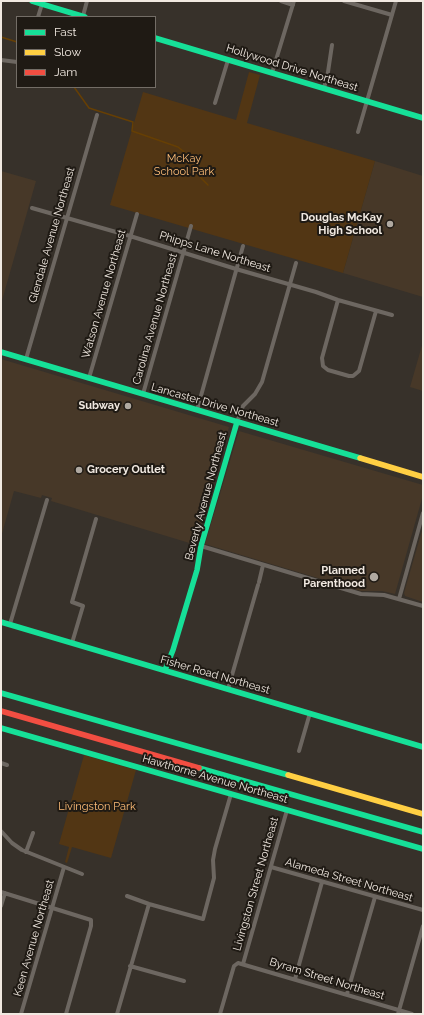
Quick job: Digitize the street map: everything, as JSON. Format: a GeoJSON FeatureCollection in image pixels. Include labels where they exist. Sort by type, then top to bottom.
{"type":"FeatureCollection","features":[{"type":"Feature","properties":{"kind":"main road"},"geometry":{"type":"LineString","coordinates":[[32,1],[81,16]]}},
{"type":"Feature","properties":{"kind":"main road","name":"Hollywood Drive Northeast"},"geometry":{"type":"LineString","coordinates":[[156,38],[423,118]]}},
{"type":"Feature","properties":{"kind":"main road","name":"Lancaster Drive Northeast"},"geometry":{"type":"LineString","coordinates":[[1,352],[423,477]]}},
{"type":"Feature","properties":{"kind":"main road","name":"Beverly Avenue Northeast"},"geometry":{"type":"LineString","coordinates":[[165,670],[173,650],[185,609],[201,546],[237,422]]}},
{"type":"Feature","properties":{"kind":"main road","name":"Fisher Road Northeast"},"geometry":{"type":"LineString","coordinates":[[1,622],[423,747]]}},
{"type":"Feature","properties":{"kind":"main road"},"geometry":{"type":"LineString","coordinates":[[1,693],[423,814]]}},
{"type":"Feature","properties":{"kind":"main road"},"geometry":{"type":"LineString","coordinates":[[1,711],[423,832]]}},
{"type":"Feature","properties":{"kind":"main road","name":"Hawthorne Avenue Northeast"},"geometry":{"type":"LineString","coordinates":[[1,728],[423,849]]}},
{"type":"Feature","properties":{"kind":"street"},"geometry":{"type":"LineString","coordinates":[[84,16],[88,1]]}},
{"type":"Feature","properties":{"kind":"street"},"geometry":{"type":"LineString","coordinates":[[272,73],[294,3],[281,1]]}},
{"type":"Feature","properties":{"kind":"street"},"geometry":{"type":"LineString","coordinates":[[344,1],[392,15]]}},
{"type":"Feature","properties":{"kind":"street"},"geometry":{"type":"LineString","coordinates":[[358,132],[396,1]]}},
{"type":"Feature","properties":{"kind":"street"},"geometry":{"type":"LineString","coordinates":[[38,16],[42,4]]}},
{"type":"Feature","properties":{"kind":"street"},"geometry":{"type":"LineString","coordinates":[[324,88],[332,45]]}},
{"type":"Feature","properties":{"kind":"street"},"geometry":{"type":"LineString","coordinates":[[1,60],[16,62]]}},
{"type":"Feature","properties":{"kind":"street"},"geometry":{"type":"LineString","coordinates":[[215,103],[228,60]]}},
{"type":"Feature","properties":{"kind":"street","name":"Glendale Avenue Northeast"},"geometry":{"type":"LineString","coordinates":[[26,359],[96,116]]}},
{"type":"Feature","properties":{"kind":"street","name":"Phipps Lane Northeast"},"geometry":{"type":"LineString","coordinates":[[32,208],[392,315]]}},
{"type":"Feature","properties":{"kind":"street","name":"Watson Avenue Northeast"},"geometry":{"type":"LineString","coordinates":[[89,378],[137,214]]}},
{"type":"Feature","properties":{"kind":"street","name":"Carolina Avenue Northeast"},"geometry":{"type":"LineString","coordinates":[[143,394],[191,226]]}},
{"type":"Feature","properties":{"kind":"street"},"geometry":{"type":"LineString","coordinates":[[197,410],[243,246]]}},
{"type":"Feature","properties":{"kind":"street","name":"Beverly Avenue Northeast"},"geometry":{"type":"LineString","coordinates":[[237,422],[243,406],[255,394],[262,382],[296,263]]}},
{"type":"Feature","properties":{"kind":"street"},"geometry":{"type":"LineString","coordinates":[[338,300],[322,358],[323,366],[328,370],[349,376],[353,376],[359,371],[376,311]]}},
{"type":"Feature","properties":{"kind":"street"},"geometry":{"type":"LineString","coordinates":[[10,624],[47,500]]}},
{"type":"Feature","properties":{"kind":"street"},"geometry":{"type":"LineString","coordinates":[[398,599],[423,513]]}},
{"type":"Feature","properties":{"kind":"street"},"geometry":{"type":"LineString","coordinates":[[72,643],[83,606],[72,602],[96,519]]}},
{"type":"Feature","properties":{"kind":"street"},"geometry":{"type":"LineString","coordinates":[[201,546],[361,594],[381,594],[423,606]]}},
{"type":"Feature","properties":{"kind":"street"},"geometry":{"type":"LineString","coordinates":[[228,689],[263,565]]}},
{"type":"Feature","properties":{"kind":"street"},"geometry":{"type":"LineString","coordinates":[[299,752],[310,713]]}},
{"type":"Feature","properties":{"kind":"street"},"geometry":{"type":"LineString","coordinates":[[1,763],[7,765]]}},
{"type":"Feature","properties":{"kind":"street"},"geometry":{"type":"LineString","coordinates":[[127,896],[148,904],[203,919],[214,878],[213,860],[215,849],[231,794]]}},
{"type":"Feature","properties":{"kind":"street","name":"Livingston Street Northeast"},"geometry":{"type":"LineString","coordinates":[[243,964],[287,810]]}},
{"type":"Feature","properties":{"kind":"street"},"geometry":{"type":"LineString","coordinates":[[1,831],[17,847],[26,852],[82,874]]}},
{"type":"Feature","properties":{"kind":"street"},"geometry":{"type":"LineString","coordinates":[[26,852],[33,833]]}},
{"type":"Feature","properties":{"kind":"street","name":"Keen Avenue Northeast"},"geometry":{"type":"LineString","coordinates":[[21,1014],[64,867]]}},
{"type":"Feature","properties":{"kind":"street","name":"Alameda Street Northeast"},"geometry":{"type":"LineString","coordinates":[[270,867],[423,910]]}},
{"type":"Feature","properties":{"kind":"street"},"geometry":{"type":"LineString","coordinates":[[295,979],[322,882]]}},
{"type":"Feature","properties":{"kind":"street"},"geometry":{"type":"LineString","coordinates":[[1,906],[3,893],[91,920],[91,926],[66,1014]]}},
{"type":"Feature","properties":{"kind":"street"},"geometry":{"type":"LineString","coordinates":[[347,994],[375,897]]}},
{"type":"Feature","properties":{"kind":"street"},"geometry":{"type":"LineString","coordinates":[[117,1014],[148,904]]}},
{"type":"Feature","properties":{"kind":"street"},"geometry":{"type":"LineString","coordinates":[[399,1012],[423,926]]}},
{"type":"Feature","properties":{"kind":"street","name":"Livingston Street Northeast"},"geometry":{"type":"LineString","coordinates":[[220,1014],[234,966],[237,963]]}},
{"type":"Feature","properties":{"kind":"street","name":"Byram Street Northeast"},"geometry":{"type":"LineString","coordinates":[[237,963],[347,994],[399,1012],[412,1014]]}},
{"type":"Feature","properties":{"kind":"street"},"geometry":{"type":"LineString","coordinates":[[130,966],[184,981]]}},
{"type":"Feature","properties":{"kind":"shaded area","name":"Douglas McKay High School"},"geometry":{"type":"Polygon","coordinates":[[[375,161],[423,176],[423,297],[343,273],[375,161]]]}},
{"type":"Feature","properties":{"kind":"shaded area"},"geometry":{"type":"Polygon","coordinates":[[[1,171],[36,181],[1,304],[1,171]]]}},
{"type":"Feature","properties":{"kind":"shaded area"},"geometry":{"type":"Polygon","coordinates":[[[423,342],[423,391],[410,387],[423,342]]]}},
{"type":"Feature","properties":{"kind":"shaded area"},"geometry":{"type":"Polygon","coordinates":[[[1,359],[229,427],[196,545],[51,501],[52,498],[42,495],[41,498],[14,491],[1,537],[1,359]]]}},
{"type":"Feature","properties":{"kind":"shaded area"},"geometry":{"type":"Polygon","coordinates":[[[239,431],[423,485],[423,495],[395,594],[382,591],[361,591],[205,544],[239,431]]]}},
{"type":"Feature","properties":{"kind":"shaded area"},"geometry":{"type":"Polygon","coordinates":[[[423,527],[423,602],[405,596],[404,593],[423,527]]]}},
{"type":"Feature","properties":{"kind":"green space","name":"McKay School Park"},"geometry":{"type":"Polygon","coordinates":[[[249,72],[260,75],[247,123],[375,161],[343,273],[110,205],[143,92],[236,120],[249,72]]]}},
{"type":"Feature","properties":{"kind":"green space","name":"Livingston Park"},"geometry":{"type":"Polygon","coordinates":[[[84,755],[136,770],[111,858],[72,847],[67,863],[65,862],[69,847],[59,844],[84,755]]]}},
{"type":"Feature","properties":{"kind":"waterway"},"geometry":{"type":"LineString","coordinates":[[1,37],[16,42]]}},
{"type":"Feature","properties":{"kind":"waterway"},"geometry":{"type":"LineString","coordinates":[[75,88],[89,108],[133,122],[132,131],[178,147],[194,160],[201,178],[208,185]]}},
{"type":"Feature","properties":{"kind":"traffic: fast"},"geometry":{"type":"LineString","coordinates":[[32,1],[82,16]]}},
{"type":"Feature","properties":{"kind":"traffic: fast"},"geometry":{"type":"LineString","coordinates":[[156,38],[423,118]]}},
{"type":"Feature","properties":{"kind":"traffic: fast"},"geometry":{"type":"LineString","coordinates":[[1,352],[360,458]]}},
{"type":"Feature","properties":{"kind":"traffic: fast"},"geometry":{"type":"LineString","coordinates":[[165,670],[173,650],[197,570],[201,546],[237,422]]}},
{"type":"Feature","properties":{"kind":"traffic: fast"},"geometry":{"type":"LineString","coordinates":[[1,622],[423,747]]}},
{"type":"Feature","properties":{"kind":"traffic: fast"},"geometry":{"type":"LineString","coordinates":[[1,693],[288,775]]}},
{"type":"Feature","properties":{"kind":"traffic: fast"},"geometry":{"type":"LineString","coordinates":[[1,728],[423,849]]}},
{"type":"Feature","properties":{"kind":"traffic: fast"},"geometry":{"type":"LineString","coordinates":[[199,768],[423,832]]}},
{"type":"Feature","properties":{"kind":"traffic: slow"},"geometry":{"type":"LineString","coordinates":[[360,458],[423,477]]}},
{"type":"Feature","properties":{"kind":"traffic: slow"},"geometry":{"type":"LineString","coordinates":[[288,775],[423,814]]}},
{"type":"Feature","properties":{"kind":"traffic: jam"},"geometry":{"type":"LineString","coordinates":[[1,711],[199,768]]}},
{"type":"Feature","properties":{"kind":"place","name":"Douglas McKay High School"},"geometry":{"type":"Point","coordinates":[390,224]}},
{"type":"Feature","properties":{"kind":"place","name":"Subway"},"geometry":{"type":"Point","coordinates":[128,406]}},
{"type":"Feature","properties":{"kind":"place","name":"Grocery Outlet"},"geometry":{"type":"Point","coordinates":[79,470]}},
{"type":"Feature","properties":{"kind":"place","name":"Planned Parenthood"},"geometry":{"type":"Point","coordinates":[374,577]}}]}
